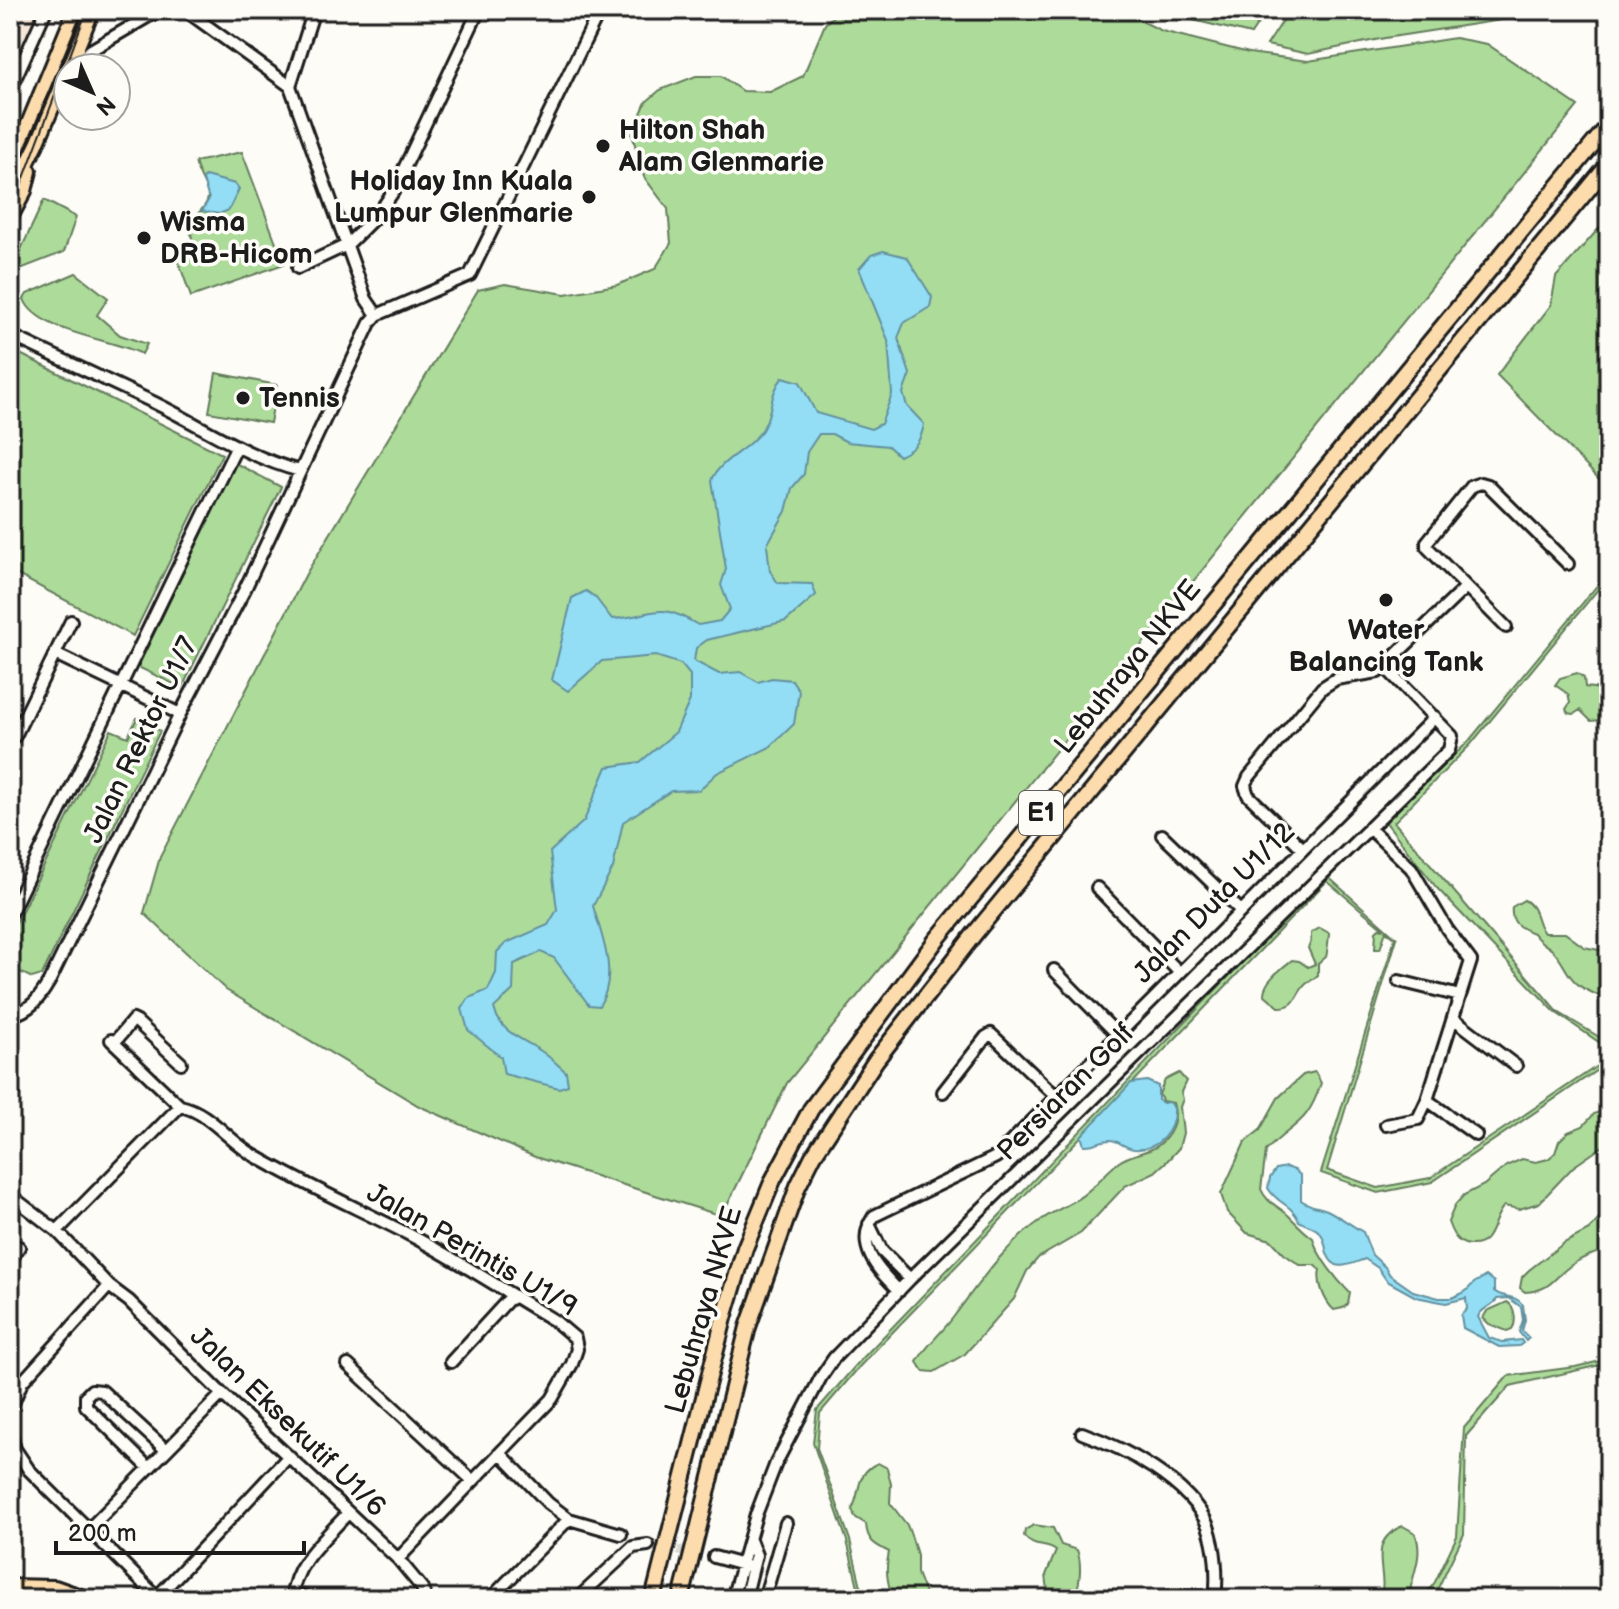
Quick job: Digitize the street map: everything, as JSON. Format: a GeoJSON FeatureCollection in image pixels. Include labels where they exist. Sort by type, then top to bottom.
{"type":"FeatureCollection","features":[{"type":"Feature","properties":{"kind":"highway","name":"Lebuhraya NKVE"},"geometry":{"type":"LineString","coordinates":[[653,1599],[724,1318],[745,1248],[773,1180],[811,1109],[937,939],[1609,125]]}},
{"type":"Feature","properties":{"kind":"highway","name":"Lebuhraya NKVE"},"geometry":{"type":"LineString","coordinates":[[681,1599],[748,1327],[798,1186],[826,1135],[876,1060],[976,932],[1609,164]]}},
{"type":"Feature","properties":{"kind":"highway"},"geometry":{"type":"LineString","coordinates":[[10,1587],[55,1588],[86,1599]]}},
{"type":"Feature","properties":{"kind":"highway"},"geometry":{"type":"LineString","coordinates":[[55,1588],[70,1599]]}},
{"type":"Feature","properties":{"kind":"highway"},"geometry":{"type":"LineString","coordinates":[[10,1598],[36,1599]]}},
{"type":"Feature","properties":{"kind":"main road"},"geometry":{"type":"LineString","coordinates":[[10,167],[75,10]]}},
{"type":"Feature","properties":{"kind":"main road"},"geometry":{"type":"LineString","coordinates":[[76,52],[93,10]]}},
{"type":"Feature","properties":{"kind":"main road"},"geometry":{"type":"LineString","coordinates":[[10,199],[52,110]]}},
{"type":"Feature","properties":{"kind":"main road"},"geometry":{"type":"LineString","coordinates":[[10,219],[25,191],[37,144]]}},
{"type":"Feature","properties":{"kind":"street"},"geometry":{"type":"LineString","coordinates":[[10,90],[46,10]]}},
{"type":"Feature","properties":{"kind":"street"},"geometry":{"type":"LineString","coordinates":[[89,52],[159,10]]}},
{"type":"Feature","properties":{"kind":"street"},"geometry":{"type":"LineString","coordinates":[[185,10],[290,86],[366,299],[377,315],[470,275],[600,10]]}},
{"type":"Feature","properties":{"kind":"street"},"geometry":{"type":"LineString","coordinates":[[290,86],[314,10]]}},
{"type":"Feature","properties":{"kind":"street"},"geometry":{"type":"LineString","coordinates":[[298,268],[347,245],[378,214],[393,192],[479,10]]}},
{"type":"Feature","properties":{"kind":"street","name":"Jalan Rektor U1/7"},"geometry":{"type":"LineString","coordinates":[[10,1016],[21,1013],[38,1001],[49,982],[245,589],[370,323],[377,315]]}},
{"type":"Feature","properties":{"kind":"street"},"geometry":{"type":"LineString","coordinates":[[10,335],[155,403],[236,448],[300,471]]}},
{"type":"Feature","properties":{"kind":"street","name":"Jalan Rektor U1/7"},"geometry":{"type":"LineString","coordinates":[[10,914],[13,902],[236,448]]}},
{"type":"Feature","properties":{"kind":"street"},"geometry":{"type":"LineString","coordinates":[[1506,627],[1429,551],[1427,542],[1472,486],[1481,483],[1488,485],[1568,564]]}},
{"type":"Feature","properties":{"kind":"street"},"geometry":{"type":"LineString","coordinates":[[1302,848],[1248,795],[1245,786],[1249,777],[1322,688],[1336,679],[1370,674],[1385,667],[1465,588]]}},
{"type":"Feature","properties":{"kind":"street"},"geometry":{"type":"LineString","coordinates":[[15,736],[71,621]]}},
{"type":"Feature","properties":{"kind":"street"},"geometry":{"type":"LineString","coordinates":[[55,654],[180,714]]}},
{"type":"Feature","properties":{"kind":"street"},"geometry":{"type":"LineString","coordinates":[[1385,667],[1435,717]]}},
{"type":"Feature","properties":{"kind":"street","name":"Persiaran Golf"},"geometry":{"type":"LineString","coordinates":[[745,1599],[750,1540],[756,1515],[776,1463],[834,1358],[910,1279],[1449,750],[1452,736],[1435,717]]}},
{"type":"Feature","properties":{"kind":"street","name":"Jalan Duta U1/12"},"geometry":{"type":"LineString","coordinates":[[869,1224],[878,1212],[996,1157],[1435,717]]}},
{"type":"Feature","properties":{"kind":"street"},"geometry":{"type":"LineString","coordinates":[[1369,828],[1411,868],[1447,929],[1470,956],[1427,1100],[1418,1119],[1386,1125]]}},
{"type":"Feature","properties":{"kind":"street"},"geometry":{"type":"LineString","coordinates":[[1162,835],[1240,910]]}},
{"type":"Feature","properties":{"kind":"street"},"geometry":{"type":"LineString","coordinates":[[1097,888],[1179,972]]}},
{"type":"Feature","properties":{"kind":"street"},"geometry":{"type":"LineString","coordinates":[[1054,970],[1117,1034]]}},
{"type":"Feature","properties":{"kind":"street"},"geometry":{"type":"LineString","coordinates":[[1399,981],[1460,996]]}},
{"type":"Feature","properties":{"kind":"street"},"geometry":{"type":"LineString","coordinates":[[1453,1018],[1516,1066]]}},
{"type":"Feature","properties":{"kind":"street","name":"Jalan Perintis U1/9"},"geometry":{"type":"LineString","coordinates":[[181,1063],[133,1020],[113,1042],[180,1106],[191,1108],[203,1116],[247,1152],[410,1235],[571,1332],[575,1338],[577,1349],[572,1364],[552,1399],[398,1559]]}},
{"type":"Feature","properties":{"kind":"street"},"geometry":{"type":"LineString","coordinates":[[943,1092],[991,1034],[1056,1096]]}},
{"type":"Feature","properties":{"kind":"street"},"geometry":{"type":"LineString","coordinates":[[1427,1100],[1476,1135]]}},
{"type":"Feature","properties":{"kind":"street"},"geometry":{"type":"LineString","coordinates":[[57,1231],[180,1106]]}},
{"type":"Feature","properties":{"kind":"street","name":"Jalan Eksekutif U1/6"},"geometry":{"type":"LineString","coordinates":[[10,1195],[57,1231],[109,1286],[129,1301],[222,1394],[398,1559],[422,1588],[426,1599]]}},
{"type":"Feature","properties":{"kind":"street"},"geometry":{"type":"LineString","coordinates":[[869,1224],[882,1251],[910,1279]]}},
{"type":"Feature","properties":{"kind":"street"},"geometry":{"type":"LineString","coordinates":[[869,1224],[865,1238],[871,1259],[899,1291]]}},
{"type":"Feature","properties":{"kind":"street"},"geometry":{"type":"LineString","coordinates":[[10,1262],[19,1247]]}},
{"type":"Feature","properties":{"kind":"street"},"geometry":{"type":"LineString","coordinates":[[871,1259],[882,1251]]}},
{"type":"Feature","properties":{"kind":"street"},"geometry":{"type":"LineString","coordinates":[[896,1265],[918,1264],[934,1256]]}},
{"type":"Feature","properties":{"kind":"street"},"geometry":{"type":"LineString","coordinates":[[870,1321],[885,1297],[886,1278]]}},
{"type":"Feature","properties":{"kind":"street"},"geometry":{"type":"LineString","coordinates":[[109,1286],[13,1391],[10,1431],[15,1449],[29,1470],[159,1597],[289,1456]]}},
{"type":"Feature","properties":{"kind":"street"},"geometry":{"type":"LineString","coordinates":[[451,1362],[514,1297]]}},
{"type":"Feature","properties":{"kind":"street"},"geometry":{"type":"LineString","coordinates":[[348,1365],[473,1481]]}},
{"type":"Feature","properties":{"kind":"street"},"geometry":{"type":"LineString","coordinates":[[149,1468],[86,1406],[86,1396],[92,1390],[102,1391],[166,1450]]}},
{"type":"Feature","properties":{"kind":"street"},"geometry":{"type":"LineString","coordinates":[[89,1529],[222,1394]]}},
{"type":"Feature","properties":{"kind":"street"},"geometry":{"type":"LineString","coordinates":[[1082,1433],[1111,1443],[1143,1460],[1163,1474],[1191,1502],[1207,1524],[1214,1548],[1215,1599]]}},
{"type":"Feature","properties":{"kind":"street"},"geometry":{"type":"LineString","coordinates":[[500,1453],[548,1503],[569,1519],[621,1534]]}},
{"type":"Feature","properties":{"kind":"street"},"geometry":{"type":"LineString","coordinates":[[312,1599],[290,1598],[293,1581],[299,1567],[348,1513]]}},
{"type":"Feature","properties":{"kind":"street"},"geometry":{"type":"LineString","coordinates":[[495,1594],[569,1519]]}},
{"type":"Feature","properties":{"kind":"street"},"geometry":{"type":"LineString","coordinates":[[764,1599],[786,1523]]}},
{"type":"Feature","properties":{"kind":"street"},"geometry":{"type":"LineString","coordinates":[[577,1599],[633,1547],[648,1545]]}},
{"type":"Feature","properties":{"kind":"street"},"geometry":{"type":"LineString","coordinates":[[714,1557],[747,1566]]}},
{"type":"Feature","properties":{"kind":"street","name":"Persiaran Golf"},"geometry":{"type":"LineString","coordinates":[[732,1599],[747,1566]]}},
{"type":"Feature","properties":{"kind":"street"},"geometry":{"type":"LineString","coordinates":[[584,1599],[590,1587]]}},
{"type":"Feature","properties":{"kind":"shaded area"},"geometry":{"type":"Polygon","coordinates":[[[10,10],[40,10],[10,78],[10,10]]]}},
{"type":"Feature","properties":{"kind":"green space"},"geometry":{"type":"Polygon","coordinates":[[[839,10],[1119,10],[1162,31],[1249,53],[1308,61],[1455,38],[1487,44],[1578,106],[787,1083],[722,1216],[535,1157],[419,1106],[226,990],[144,913],[160,857],[306,574],[478,290],[505,284],[565,294],[617,285],[655,269],[671,243],[668,209],[644,177],[632,134],[646,102],[660,90],[696,76],[721,76],[742,91],[770,92],[803,76],[825,24],[839,10]]]}},
{"type":"Feature","properties":{"kind":"green space"},"geometry":{"type":"Polygon","coordinates":[[[1169,10],[1267,10],[1251,34],[1185,18],[1169,10]]]}},
{"type":"Feature","properties":{"kind":"green space"},"geometry":{"type":"Polygon","coordinates":[[[1290,10],[1565,10],[1385,38],[1308,54],[1267,45],[1290,10]]]}},
{"type":"Feature","properties":{"kind":"green space"},"geometry":{"type":"Polygon","coordinates":[[[242,152],[284,264],[191,297],[176,254],[192,240],[190,221],[208,198],[195,162],[242,152]]]}},
{"type":"Feature","properties":{"kind":"green space"},"geometry":{"type":"Polygon","coordinates":[[[44,200],[76,217],[64,252],[10,273],[44,200]]]}},
{"type":"Feature","properties":{"kind":"green space"},"geometry":{"type":"Polygon","coordinates":[[[1609,217],[1609,489],[1497,375],[1551,305],[1556,277],[1609,217]]]}},
{"type":"Feature","properties":{"kind":"green space"},"geometry":{"type":"Polygon","coordinates":[[[76,273],[108,298],[97,315],[120,335],[147,344],[142,354],[59,327],[31,310],[24,299],[27,294],[76,273]]]}},
{"type":"Feature","properties":{"kind":"green space"},"geometry":{"type":"Polygon","coordinates":[[[10,349],[222,454],[133,636],[16,574],[10,583],[10,349]]]}},
{"type":"Feature","properties":{"kind":"green space","name":"Tennis"},"geometry":{"type":"Polygon","coordinates":[[[216,373],[277,385],[270,423],[209,412],[216,373]]]}},
{"type":"Feature","properties":{"kind":"green space"},"geometry":{"type":"Polygon","coordinates":[[[235,463],[281,487],[182,688],[138,667],[235,463]]]}},
{"type":"Feature","properties":{"kind":"green space"},"geometry":{"type":"Polygon","coordinates":[[[1609,571],[1609,576],[1471,744],[1394,822],[1558,1012],[1609,1043],[1609,1049],[1555,1012],[1436,887],[1385,821],[1468,742],[1609,571]]]}},
{"type":"Feature","properties":{"kind":"green space"},"geometry":{"type":"Polygon","coordinates":[[[1577,673],[1584,678],[1585,687],[1609,690],[1609,715],[1591,721],[1580,710],[1574,714],[1568,713],[1568,694],[1555,685],[1560,678],[1577,673]]]}},
{"type":"Feature","properties":{"kind":"green space"},"geometry":{"type":"Polygon","coordinates":[[[137,718],[160,731],[42,975],[32,978],[10,967],[10,935],[111,730],[128,737],[137,718]]]}},
{"type":"Feature","properties":{"kind":"green space"},"geometry":{"type":"Polygon","coordinates":[[[1326,875],[1397,938],[1327,1170],[1378,1188],[1430,1178],[1609,1058],[1609,1062],[1432,1182],[1378,1193],[1321,1173],[1395,938],[1386,931],[1380,949],[1375,949],[1376,931],[1384,929],[1327,881],[860,1366],[820,1413],[817,1448],[850,1540],[864,1599],[861,1599],[847,1541],[813,1443],[817,1410],[857,1364],[1326,875]]]}},
{"type":"Feature","properties":{"kind":"green space"},"geometry":{"type":"Polygon","coordinates":[[[1524,900],[1532,907],[1544,933],[1565,933],[1584,947],[1609,952],[1609,1001],[1579,985],[1552,950],[1517,924],[1512,907],[1524,900]]]}},
{"type":"Feature","properties":{"kind":"green space"},"geometry":{"type":"Polygon","coordinates":[[[1320,928],[1329,933],[1326,957],[1318,964],[1318,975],[1302,988],[1290,1005],[1279,1007],[1264,994],[1267,984],[1292,960],[1308,967],[1315,964],[1308,948],[1311,933],[1320,928]]]}},
{"type":"Feature","properties":{"kind":"green space"},"geometry":{"type":"Polygon","coordinates":[[[1315,1072],[1321,1083],[1310,1108],[1266,1151],[1261,1189],[1270,1201],[1313,1238],[1323,1260],[1350,1293],[1348,1304],[1334,1310],[1322,1291],[1320,1270],[1314,1265],[1300,1265],[1271,1240],[1247,1233],[1227,1212],[1221,1194],[1245,1142],[1260,1130],[1278,1098],[1303,1075],[1315,1072]]]}},
{"type":"Feature","properties":{"kind":"green space"},"geometry":{"type":"Polygon","coordinates":[[[1179,1073],[1186,1081],[1181,1092],[1183,1133],[1179,1148],[1155,1172],[1125,1186],[1081,1233],[1038,1258],[1027,1271],[1014,1299],[965,1354],[934,1372],[923,1371],[917,1362],[921,1356],[1016,1240],[1041,1220],[1083,1196],[1119,1162],[1158,1146],[1166,1138],[1174,1124],[1175,1114],[1173,1103],[1162,1101],[1159,1094],[1165,1080],[1179,1073]]]}},
{"type":"Feature","properties":{"kind":"green space"},"geometry":{"type":"Polygon","coordinates":[[[1609,1108],[1609,1142],[1573,1167],[1539,1203],[1519,1209],[1504,1206],[1484,1242],[1469,1245],[1455,1237],[1448,1222],[1455,1205],[1464,1195],[1484,1185],[1506,1166],[1522,1159],[1536,1162],[1548,1159],[1568,1132],[1609,1108]]]}},
{"type":"Feature","properties":{"kind":"green space"},"geometry":{"type":"Polygon","coordinates":[[[1609,1208],[1609,1249],[1577,1261],[1541,1289],[1525,1292],[1520,1288],[1522,1277],[1529,1270],[1564,1243],[1589,1230],[1609,1208]]]}},
{"type":"Feature","properties":{"kind":"green space"},"geometry":{"type":"Polygon","coordinates":[[[1507,1302],[1515,1318],[1514,1326],[1507,1331],[1489,1324],[1483,1318],[1487,1311],[1507,1302]]]}},
{"type":"Feature","properties":{"kind":"green space"},"geometry":{"type":"Polygon","coordinates":[[[1609,1359],[1609,1363],[1510,1386],[1466,1436],[1464,1534],[1439,1586],[1430,1599],[1422,1599],[1435,1582],[1457,1536],[1464,1428],[1508,1376],[1609,1359]]]}},
{"type":"Feature","properties":{"kind":"green space"},"geometry":{"type":"Polygon","coordinates":[[[878,1463],[887,1468],[891,1484],[890,1503],[907,1525],[917,1555],[917,1573],[927,1599],[893,1599],[887,1576],[889,1552],[873,1542],[866,1524],[855,1517],[852,1509],[865,1472],[878,1463]]]}},
{"type":"Feature","properties":{"kind":"green space"},"geometry":{"type":"Polygon","coordinates":[[[1034,1525],[1053,1528],[1061,1545],[1077,1550],[1080,1575],[1072,1599],[1056,1599],[1048,1591],[1046,1575],[1056,1551],[1031,1543],[1024,1536],[1025,1530],[1034,1525]]]}},
{"type":"Feature","properties":{"kind":"green space"},"geometry":{"type":"Polygon","coordinates":[[[1403,1526],[1415,1533],[1418,1549],[1409,1595],[1406,1599],[1379,1599],[1382,1590],[1381,1550],[1391,1533],[1403,1526]]]}},
{"type":"Feature","properties":{"kind":"water"},"geometry":{"type":"Polygon","coordinates":[[[205,176],[235,184],[239,189],[229,210],[219,214],[202,211],[209,199],[203,180],[205,176]]]}},
{"type":"Feature","properties":{"kind":"water"},"geometry":{"type":"Polygon","coordinates":[[[883,251],[907,257],[932,297],[930,307],[904,323],[898,338],[910,374],[903,393],[907,406],[924,424],[919,440],[899,456],[888,446],[847,442],[832,434],[819,434],[807,452],[804,474],[792,488],[786,511],[767,545],[770,571],[778,583],[812,584],[816,595],[786,621],[707,640],[696,648],[694,661],[719,674],[740,672],[758,682],[772,678],[792,680],[799,691],[794,724],[770,747],[717,773],[699,790],[671,791],[623,822],[613,868],[593,906],[608,969],[608,982],[599,1006],[589,1005],[554,958],[541,952],[514,964],[513,990],[494,1008],[506,1029],[544,1053],[566,1072],[568,1085],[559,1088],[504,1074],[501,1057],[468,1030],[462,1009],[469,998],[488,990],[496,973],[497,952],[506,943],[548,925],[557,910],[550,852],[584,821],[607,767],[640,762],[676,732],[690,700],[690,675],[681,664],[656,656],[602,661],[568,691],[552,680],[572,598],[586,591],[595,597],[612,619],[663,611],[698,625],[720,621],[730,609],[721,585],[726,569],[712,480],[722,466],[762,430],[775,390],[783,377],[800,382],[816,413],[871,429],[881,424],[892,394],[888,340],[859,269],[871,255],[883,251]]]}},
{"type":"Feature","properties":{"kind":"water"},"geometry":{"type":"Polygon","coordinates":[[[1147,1081],[1158,1086],[1158,1100],[1169,1102],[1174,1108],[1172,1124],[1163,1138],[1143,1149],[1110,1140],[1084,1145],[1081,1136],[1131,1083],[1147,1081]]]}},
{"type":"Feature","properties":{"kind":"water"},"geometry":{"type":"Polygon","coordinates":[[[1286,1167],[1301,1176],[1301,1200],[1331,1212],[1363,1232],[1372,1255],[1390,1275],[1413,1291],[1439,1298],[1452,1298],[1465,1292],[1486,1276],[1494,1282],[1494,1291],[1516,1299],[1523,1305],[1525,1320],[1522,1331],[1529,1338],[1526,1341],[1519,1332],[1523,1320],[1521,1307],[1509,1298],[1497,1299],[1478,1317],[1489,1338],[1502,1342],[1521,1340],[1523,1343],[1499,1347],[1463,1328],[1461,1315],[1467,1309],[1466,1298],[1446,1303],[1416,1297],[1387,1281],[1378,1268],[1365,1259],[1343,1266],[1334,1264],[1319,1231],[1299,1221],[1292,1210],[1268,1188],[1276,1169],[1286,1167]]]}},
{"type":"Feature","properties":{"kind":"tunnel"},"geometry":{"type":"LineString","coordinates":[[648,1545],[714,1557]]}},
{"type":"Feature","properties":{"kind":"tram line"},"geometry":{"type":"LineString","coordinates":[[10,205],[21,186],[87,10]]}},
{"type":"Feature","properties":{"kind":"place","name":"Hilton Shah Alam Glenmarie"},"geometry":{"type":"Point","coordinates":[603,146]}},
{"type":"Feature","properties":{"kind":"place","name":"Holiday Inn Kuala Lumpur Glenmarie"},"geometry":{"type":"Point","coordinates":[589,197]}},
{"type":"Feature","properties":{"kind":"place","name":"Wisma DRB-Hicom"},"geometry":{"type":"Point","coordinates":[144,238]}},
{"type":"Feature","properties":{"kind":"place","name":"Tennis"},"geometry":{"type":"Point","coordinates":[243,398]}},
{"type":"Feature","properties":{"kind":"place","name":"Water Balancing Tank"},"geometry":{"type":"Point","coordinates":[1386,600]}}]}
